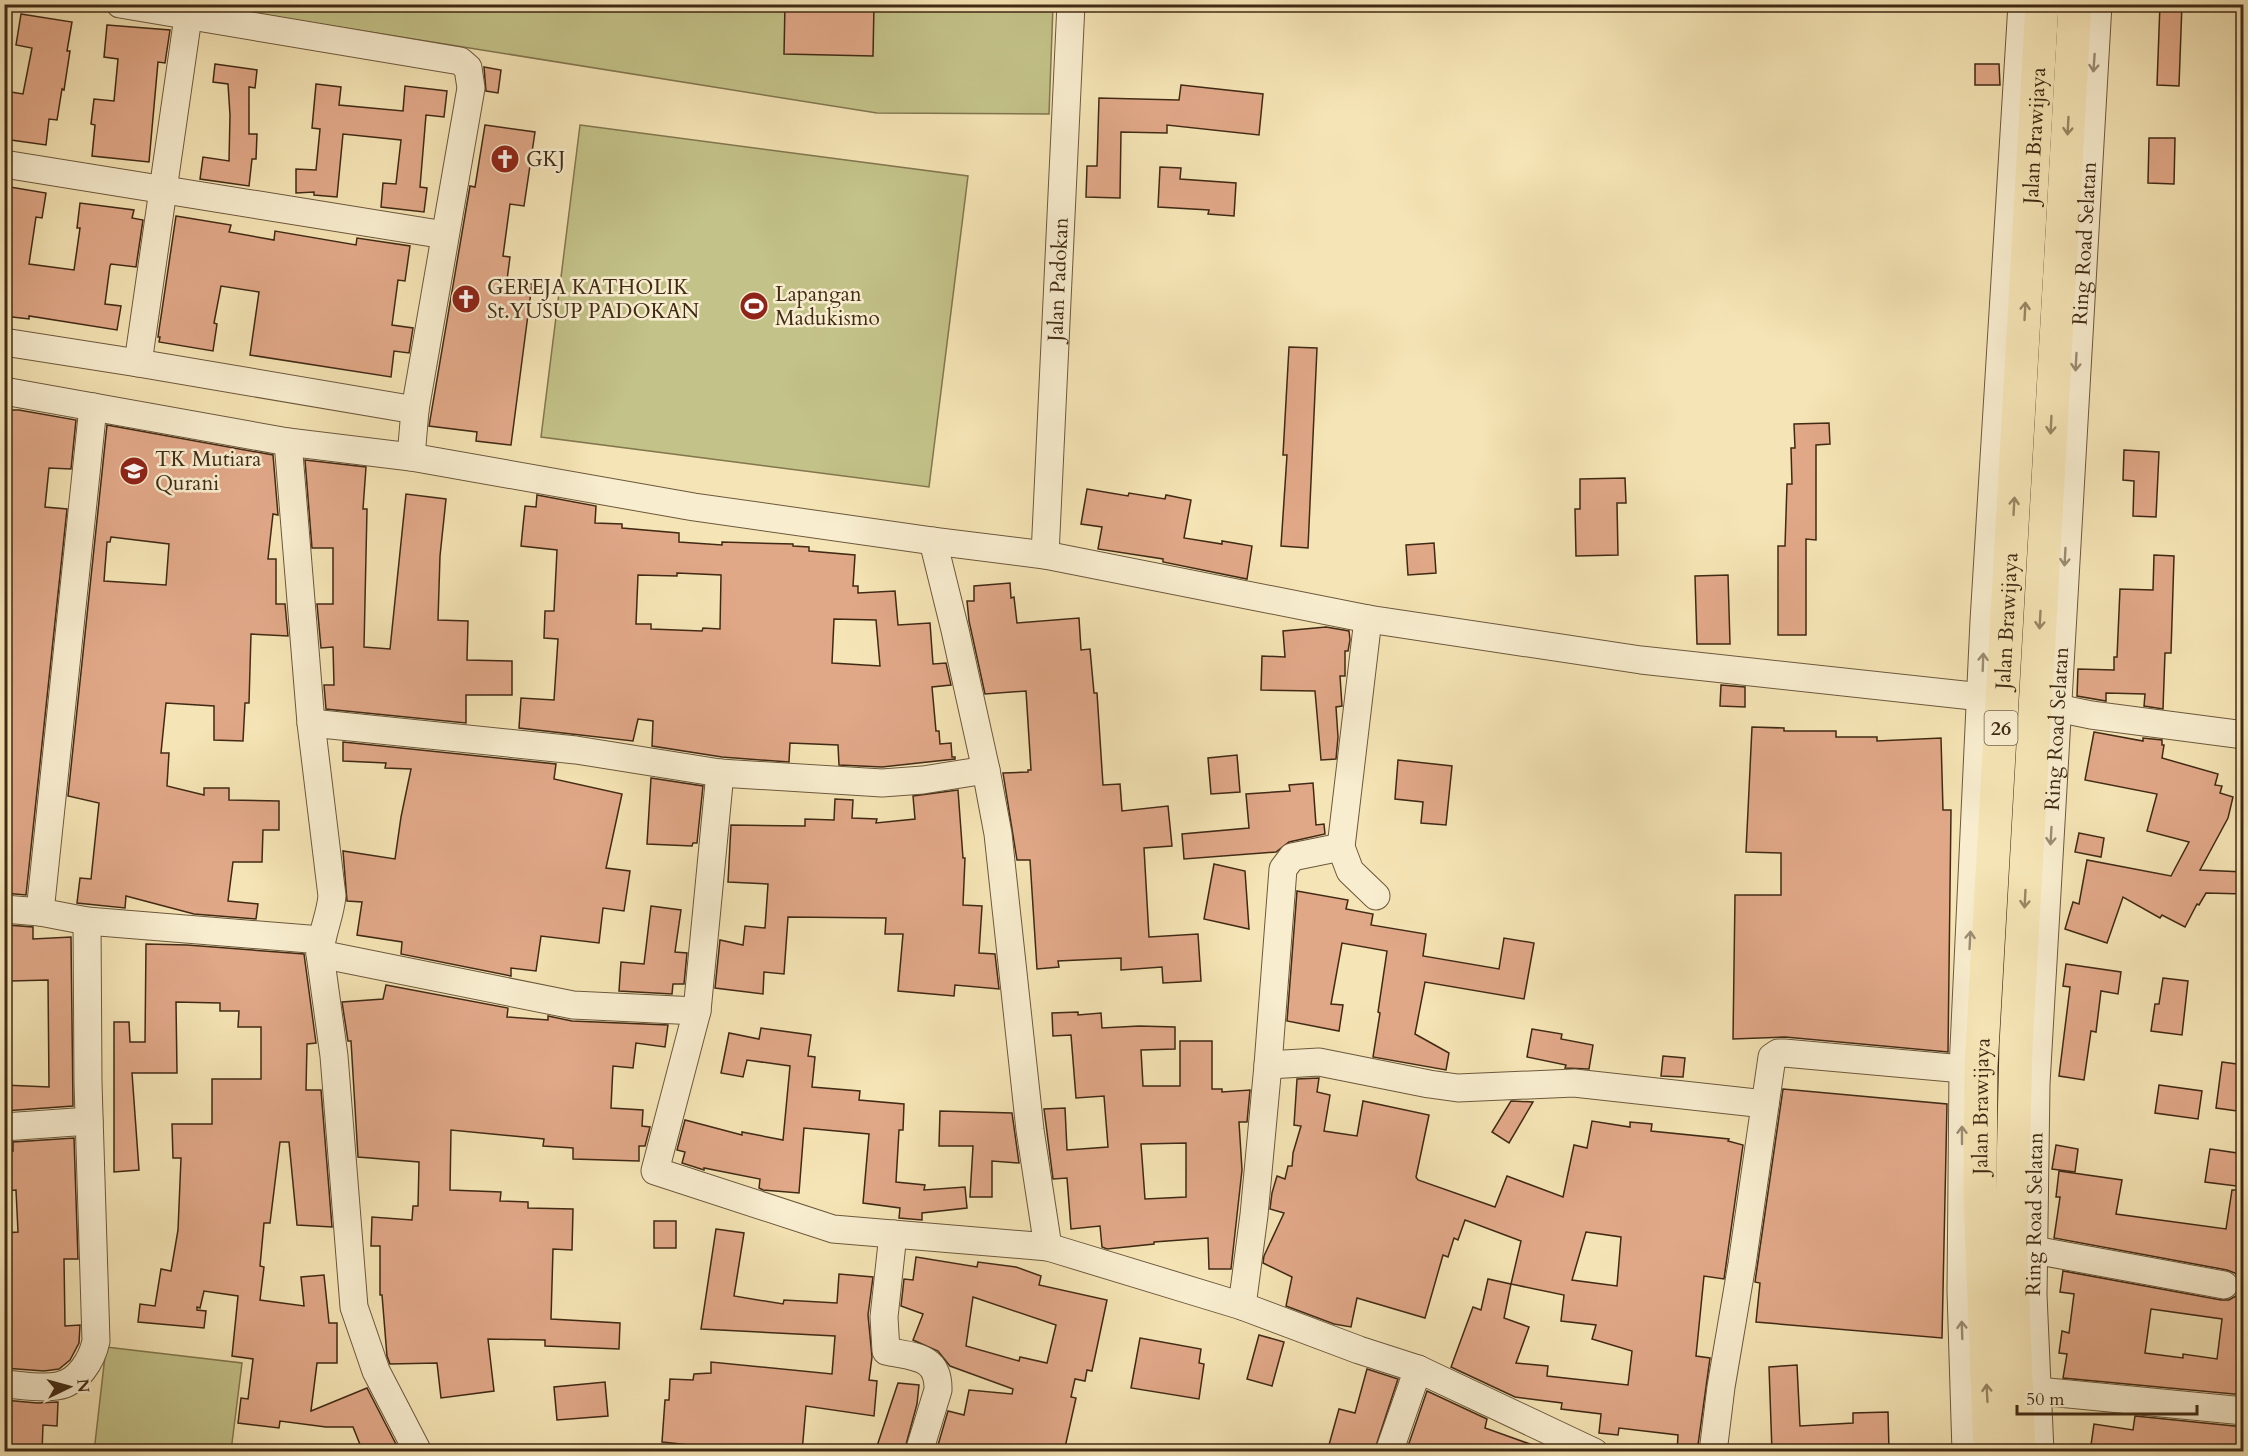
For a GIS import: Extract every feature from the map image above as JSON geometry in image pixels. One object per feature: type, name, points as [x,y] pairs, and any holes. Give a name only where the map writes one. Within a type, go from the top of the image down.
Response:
[{"type":"highway","name":"Jalan Brawijaya","points":[[1990,1452],[1980,1195],[1981,1067],[1996,621],[2042,4]]},
{"type":"highway","name":"Jalan Brawijaya","points":[[2019,1452],[2011,1254],[2016,1045],[2075,4]]},
{"type":"street","points":[[120,4],[460,61],[466,64],[470,71],[471,88],[415,410],[411,457]]},
{"type":"street","name":"Jalan Padokan","points":[[1046,555],[1071,4]]},
{"type":"street","points":[[1966,1452],[1961,1291],[1963,1069],[1982,697],[1996,621],[2022,4]]},
{"type":"street","name":"Ring Road Selatan","points":[[2040,1452],[2033,1294],[2036,1084],[2098,4]]},
{"type":"street","points":[[138,363],[165,190],[188,17]]},
{"type":"street","points":[[4,164],[446,235]]},
{"type":"street","points":[[4,342],[415,410]]},
{"type":"street","points":[[4,391],[288,442],[411,457],[694,507],[1046,555],[1368,619],[1641,660],[1982,697]]},
{"type":"street","points":[[40,912],[93,407]]},
{"type":"street","points":[[288,442],[311,723],[332,896],[331,912],[320,947],[334,1056],[354,1307],[376,1371],[418,1452]]},
{"type":"street","points":[[933,541],[956,630],[998,834],[1030,1130],[1048,1247]]},
{"type":"street","points":[[1368,619],[1341,847],[1350,871],[1376,896]]},
{"type":"street","points":[[2056,708],[2091,716],[2244,735]]},
{"type":"street","points":[[311,723],[576,750],[720,773],[882,783],[986,770]]},
{"type":"street","points":[[720,773],[697,1011],[655,1171],[833,1229],[1048,1247],[1242,1306],[1418,1370],[1594,1452]]},
{"type":"street","points":[[1242,1306],[1254,1215],[1283,869],[1292,856],[1341,847]]},
{"type":"street","points":[[4,909],[40,912],[87,921],[320,947],[573,1005],[697,1011]]},
{"type":"street","points":[[4,1384],[58,1386],[69,1382],[80,1373],[94,1350],[98,1327],[89,1121],[87,921]]},
{"type":"street","points":[[1713,1452],[1770,1062],[1773,1055],[1778,1053],[1963,1069]]},
{"type":"street","points":[[1268,1065],[1319,1062],[1458,1088],[1574,1083],[1765,1104]]},
{"type":"street","points":[[4,1127],[89,1121]]},
{"type":"street","points":[[893,1234],[884,1317],[886,1351],[926,1360],[933,1365],[939,1379],[919,1452]]},
{"type":"street","points":[[2034,1250],[2224,1286]]},
{"type":"street","points":[[1389,1452],[1418,1370]]},
{"type":"street","points":[[2038,1391],[2244,1411]]},
{"type":"shaded area","points":[[200,5],[1053,5],[1049,114],[877,113]]},
{"type":"shaded area","name":"Lapangan Madukismo","points":[[580,125],[968,176],[929,487],[541,437]]},
{"type":"shaded area","points":[[106,1347],[242,1363],[231,1451],[94,1452]]},
{"type":"building","points":[[785,4],[874,4],[873,56],[784,54]]},
{"type":"building","points":[[2160,4],[2182,4],[2179,86],[2157,85]]},
{"type":"building","points":[[21,14],[72,22],[64,90],[62,89],[57,120],[49,119],[46,145],[4,139],[4,91],[23,94],[32,48],[16,45]]},
{"type":"building","points":[[107,25],[170,30],[165,63],[158,62],[149,162],[92,156],[95,125],[91,124],[94,99],[114,101],[118,59],[104,57]]},
{"type":"building","points":[[215,64],[257,70],[255,88],[249,87],[249,134],[257,134],[256,159],[252,159],[249,186],[200,179],[203,157],[229,161],[228,84],[213,82]]},
{"type":"building","points":[[1975,64],[1999,64],[2000,85],[1975,85]]},
{"type":"building","points":[[484,67],[501,70],[498,93],[486,91]]},
{"type":"building","points":[[316,84],[341,87],[339,105],[403,111],[405,86],[447,91],[444,117],[426,115],[420,187],[427,188],[424,212],[381,207],[383,183],[396,184],[401,140],[343,134],[337,197],[314,195],[314,192],[296,193],[296,169],[316,170],[320,129],[312,128]]},
{"type":"building","points":[[1181,85],[1263,94],[1259,135],[1167,125],[1167,133],[1121,132],[1120,198],[1086,197],[1087,166],[1097,166],[1099,98],[1179,100]]},
{"type":"building","points":[[485,125],[535,132],[524,206],[510,204],[503,256],[510,257],[507,280],[532,284],[511,445],[476,441],[477,432],[429,426],[470,186],[475,187]]},
{"type":"building","points":[[2149,138],[2175,138],[2174,184],[2148,183]]},
{"type":"building","points":[[1160,167],[1181,168],[1180,179],[1236,183],[1234,216],[1208,214],[1209,210],[1158,207]]},
{"type":"building","points":[[4,186],[46,193],[42,218],[36,217],[29,264],[74,270],[80,228],[77,228],[80,203],[134,210],[132,218],[143,220],[136,267],[111,264],[110,266],[105,304],[121,306],[117,330],[29,316],[29,319],[4,316]]},
{"type":"building","points":[[176,216],[231,225],[229,232],[274,240],[275,231],[356,245],[357,238],[410,246],[405,281],[398,280],[392,325],[413,328],[409,353],[394,351],[391,377],[250,355],[259,292],[221,286],[214,323],[217,324],[213,351],[159,342]]},
{"type":"building","points":[[1289,347],[1317,348],[1308,548],[1281,546],[1287,455],[1283,455]]},
{"type":"building","points":[[4,410],[19,410],[76,420],[71,469],[49,468],[45,507],[67,509],[26,895],[4,893]]},
{"type":"building","points":[[1829,423],[1830,444],[1816,445],[1816,540],[1806,539],[1806,635],[1778,635],[1778,546],[1785,546],[1787,484],[1792,484],[1791,448],[1795,448],[1794,424]]},
{"type":"building","points":[[107,425],[273,455],[278,515],[273,514],[268,559],[276,559],[276,604],[285,604],[288,636],[251,634],[249,703],[245,703],[243,741],[214,740],[214,706],[166,703],[161,753],[169,753],[167,786],[204,795],[204,788],[229,788],[229,800],[279,801],[279,830],[263,830],[262,862],[233,862],[228,901],[258,904],[256,919],[194,914],[126,896],[125,908],[77,903],[80,878],[91,879],[99,803],[68,796]],"holes":[[[111,537],[169,544],[166,585],[104,581],[107,542],[110,542]]]},
{"type":"building","points":[[2124,450],[2159,452],[2156,517],[2133,516],[2134,481],[2123,480]]},
{"type":"building","points":[[305,460],[366,467],[363,509],[367,509],[364,647],[390,649],[406,494],[446,499],[440,556],[438,620],[468,621],[467,660],[512,661],[512,695],[466,695],[466,723],[326,709],[324,685],[334,685],[333,647],[321,648],[317,604],[333,604],[333,548],[312,548]]},
{"type":"building","points":[[1625,478],[1626,503],[1617,503],[1618,555],[1576,556],[1575,509],[1580,509],[1580,479]]},
{"type":"building","points":[[1087,489],[1128,496],[1129,493],[1165,499],[1166,495],[1191,500],[1184,538],[1252,546],[1247,579],[1163,562],[1163,559],[1098,549],[1102,527],[1081,524]]},
{"type":"building","points":[[537,495],[596,506],[595,523],[622,524],[622,528],[679,533],[679,542],[722,545],[722,542],[793,544],[793,546],[809,547],[809,551],[855,555],[853,586],[858,586],[858,593],[895,591],[898,625],[930,623],[933,664],[946,663],[951,685],[932,687],[936,731],[939,731],[940,744],[951,743],[952,757],[955,759],[882,767],[839,765],[838,745],[790,743],[789,762],[722,757],[652,746],[653,721],[638,719],[633,741],[519,728],[521,698],[554,700],[558,639],[544,638],[545,611],[554,611],[557,550],[521,546],[525,506],[536,507]],"holes":[[[677,573],[721,575],[720,629],[703,628],[702,631],[651,629],[651,624],[636,624],[638,575],[677,576]],[[834,619],[876,620],[880,666],[832,663]]]},
{"type":"building","points":[[1434,543],[1436,573],[1408,575],[1406,545]]},
{"type":"building","points":[[2154,555],[2174,556],[2171,653],[2165,653],[2163,709],[2144,706],[2145,694],[2106,693],[2106,701],[2077,696],[2078,669],[2114,670],[2114,657],[2117,657],[2120,589],[2153,590]]},
{"type":"building","points":[[1728,575],[1730,644],[1697,644],[1695,576]]},
{"type":"building","points":[[1010,583],[1017,623],[1079,618],[1081,650],[1090,649],[1094,693],[1097,693],[1103,785],[1120,784],[1122,811],[1168,806],[1172,846],[1144,848],[1149,937],[1198,934],[1201,981],[1163,983],[1162,967],[1121,970],[1121,958],[1058,961],[1059,967],[1037,969],[1030,860],[1017,860],[1003,773],[1031,770],[1026,691],[985,694],[969,621],[967,601],[974,601],[974,586]]},
{"type":"building","points":[[1326,627],[1349,631],[1350,640],[1348,651],[1345,651],[1345,676],[1340,676],[1342,706],[1336,707],[1338,737],[1336,759],[1321,760],[1315,691],[1261,690],[1262,656],[1285,657],[1283,631]]},
{"type":"building","points":[[1721,685],[1745,687],[1745,707],[1720,706]]},
{"type":"building","points":[[1752,727],[1784,728],[1784,731],[1836,731],[1836,737],[1877,737],[1877,741],[1941,738],[1943,810],[1951,810],[1948,1052],[1785,1037],[1733,1039],[1735,895],[1781,895],[1781,853],[1746,852]]},
{"type":"building","points":[[2094,732],[2143,741],[2143,738],[2162,740],[2162,745],[2164,745],[2162,758],[2218,774],[2215,785],[2222,786],[2220,793],[2233,797],[2228,818],[2200,870],[2244,872],[2244,894],[2206,893],[2199,905],[2197,904],[2185,927],[2162,915],[2160,918],[2123,897],[2107,943],[2065,929],[2073,902],[2079,904],[2087,860],[2171,876],[2189,842],[2147,831],[2157,794],[2085,780]]},
{"type":"building","points":[[343,742],[556,764],[554,779],[622,794],[606,868],[630,871],[624,911],[603,908],[599,943],[541,936],[536,971],[511,968],[511,976],[401,954],[402,942],[357,935],[362,902],[347,901],[343,851],[395,859],[411,769],[385,768],[386,763],[343,761]]},
{"type":"building","points":[[1237,755],[1240,792],[1211,794],[1208,758]]},
{"type":"building","points":[[1398,760],[1452,766],[1446,825],[1421,823],[1423,802],[1395,799]]},
{"type":"building","points":[[651,778],[703,786],[697,843],[693,843],[692,846],[647,844]]},
{"type":"building","points":[[1313,783],[1316,825],[1324,824],[1325,834],[1289,842],[1276,852],[1184,859],[1182,834],[1249,828],[1246,794],[1290,791],[1289,785]]},
{"type":"building","points":[[958,790],[963,858],[965,858],[963,905],[982,906],[979,953],[995,954],[999,989],[955,985],[954,996],[898,991],[903,934],[885,934],[886,918],[788,917],[784,974],[764,972],[763,994],[715,988],[720,940],[743,945],[745,926],[765,928],[768,884],[728,882],[731,825],[805,826],[805,819],[834,820],[835,799],[853,800],[852,818],[877,819],[876,823],[915,819],[913,796]]},
{"type":"building","points":[[2079,833],[2104,838],[2101,857],[2075,852]]},
{"type":"building","points":[[1214,864],[1245,871],[1249,929],[1204,919]]},
{"type":"building","points":[[1297,891],[1348,900],[1346,909],[1373,914],[1371,925],[1426,934],[1423,956],[1499,969],[1504,938],[1534,943],[1524,999],[1425,982],[1415,1034],[1449,1053],[1446,1070],[1373,1057],[1387,951],[1342,943],[1331,1004],[1343,1005],[1339,1031],[1287,1021]]},
{"type":"building","points":[[651,906],[681,910],[675,952],[687,953],[684,984],[673,984],[672,994],[619,991],[621,962],[644,964]]},
{"type":"building","points":[[7,925],[33,927],[33,939],[71,937],[73,1106],[4,1111],[4,1085],[49,1087],[48,980],[11,981],[10,977],[4,977],[4,936],[8,936]]},
{"type":"building","points":[[146,944],[304,954],[316,1043],[307,1044],[306,1090],[321,1090],[332,1227],[297,1225],[289,1142],[280,1142],[270,1223],[264,1223],[260,1266],[264,1267],[260,1300],[304,1306],[301,1277],[324,1275],[329,1323],[337,1323],[337,1363],[317,1363],[311,1411],[367,1388],[400,1452],[363,1452],[353,1427],[326,1427],[280,1421],[279,1428],[238,1423],[241,1398],[248,1399],[253,1359],[232,1356],[238,1296],[204,1291],[200,1308],[197,1307],[197,1310],[206,1311],[204,1328],[138,1322],[140,1304],[155,1306],[161,1269],[171,1271],[178,1230],[181,1158],[173,1158],[172,1124],[212,1124],[212,1079],[261,1079],[261,1027],[238,1027],[239,1011],[220,1011],[220,1003],[176,1002],[177,1073],[132,1073],[139,1170],[114,1172],[114,1022],[129,1022],[130,1042],[145,1042]]},
{"type":"building","points":[[2066,964],[2121,972],[2118,994],[2101,991],[2096,1032],[2091,1031],[2084,1080],[2059,1076],[2070,987],[2063,986]]},
{"type":"building","points":[[2163,978],[2188,981],[2182,1035],[2151,1031],[2155,1004],[2159,1004]]},
{"type":"building","points":[[386,985],[508,1008],[507,1017],[548,1020],[548,1016],[572,1021],[668,1025],[665,1047],[636,1043],[633,1068],[613,1066],[611,1108],[643,1110],[642,1126],[650,1127],[645,1146],[639,1146],[639,1161],[573,1159],[573,1148],[543,1146],[544,1139],[451,1130],[450,1190],[501,1192],[500,1201],[528,1202],[528,1208],[573,1209],[572,1250],[553,1249],[551,1319],[620,1323],[619,1349],[545,1346],[545,1340],[488,1339],[494,1391],[441,1398],[437,1363],[390,1364],[387,1356],[382,1295],[380,1295],[380,1246],[371,1246],[372,1217],[412,1220],[413,1206],[418,1206],[419,1162],[358,1157],[351,1041],[348,1041],[342,1002],[383,999]]},
{"type":"building","points":[[1078,1012],[1078,1015],[1101,1013],[1102,1028],[1175,1027],[1175,1049],[1141,1050],[1143,1086],[1180,1086],[1180,1041],[1212,1041],[1212,1089],[1222,1089],[1222,1092],[1250,1090],[1247,1122],[1239,1122],[1242,1170],[1231,1269],[1209,1269],[1208,1238],[1154,1242],[1154,1244],[1107,1249],[1102,1247],[1100,1226],[1071,1229],[1067,1178],[1053,1179],[1044,1109],[1065,1108],[1067,1150],[1108,1147],[1104,1096],[1076,1098],[1071,1035],[1053,1036],[1052,1013]],"holes":[[[1186,1143],[1186,1197],[1145,1199],[1141,1144]]]},
{"type":"building","points":[[761,1028],[811,1035],[808,1056],[815,1057],[812,1087],[860,1091],[859,1100],[904,1104],[903,1130],[899,1130],[896,1182],[925,1185],[924,1190],[965,1187],[967,1208],[922,1213],[922,1220],[899,1218],[900,1208],[863,1203],[869,1134],[804,1128],[799,1193],[763,1190],[759,1188],[760,1179],[704,1168],[704,1170],[682,1163],[685,1152],[677,1150],[685,1120],[742,1135],[742,1132],[783,1140],[790,1066],[747,1060],[743,1077],[721,1073],[729,1033],[759,1039]]},
{"type":"building","points":[[1532,1029],[1562,1034],[1561,1039],[1593,1045],[1589,1069],[1565,1068],[1566,1065],[1527,1057]]},
{"type":"building","points":[[1663,1056],[1685,1058],[1683,1077],[1661,1076]]},
{"type":"building","points":[[2222,1062],[2244,1065],[2244,1112],[2216,1108]]},
{"type":"building","points":[[1319,1078],[1317,1092],[1330,1095],[1324,1131],[1357,1136],[1363,1101],[1429,1115],[1416,1177],[1418,1180],[1495,1207],[1507,1176],[1563,1197],[1574,1145],[1587,1148],[1592,1121],[1630,1127],[1630,1122],[1652,1124],[1651,1131],[1729,1139],[1728,1141],[1743,1145],[1724,1279],[1704,1276],[1696,1356],[1710,1358],[1697,1452],[1677,1452],[1678,1435],[1619,1428],[1618,1435],[1599,1433],[1601,1414],[1561,1409],[1562,1403],[1515,1397],[1451,1367],[1473,1307],[1481,1310],[1488,1279],[1511,1284],[1521,1241],[1465,1220],[1458,1240],[1454,1238],[1448,1257],[1443,1255],[1425,1318],[1357,1298],[1351,1327],[1334,1324],[1286,1306],[1292,1277],[1263,1263],[1284,1213],[1270,1209],[1272,1193],[1277,1176],[1285,1179],[1288,1166],[1292,1166],[1293,1153],[1301,1126],[1294,1125],[1297,1079]],"holes":[[[1586,1232],[1621,1237],[1617,1286],[1572,1280]],[[1511,1284],[1564,1295],[1561,1321],[1596,1325],[1592,1339],[1632,1351],[1628,1385],[1547,1376],[1548,1366],[1516,1363],[1529,1327],[1504,1318]]]},
{"type":"building","points":[[2159,1085],[2202,1091],[2198,1119],[2155,1113]]},
{"type":"building","points":[[1783,1089],[1947,1104],[1942,1338],[1756,1322],[1760,1283],[1755,1282]]},
{"type":"building","points":[[1511,1101],[1533,1102],[1509,1143],[1492,1132]]},
{"type":"building","points":[[940,1111],[1012,1113],[1019,1163],[992,1161],[992,1197],[970,1197],[973,1146],[939,1146]]},
{"type":"building","points":[[74,1138],[78,1259],[64,1259],[65,1326],[80,1325],[79,1343],[70,1360],[59,1369],[44,1371],[4,1368],[4,1233],[18,1232],[16,1190],[4,1191],[4,1151],[13,1151],[13,1142]]},
{"type":"building","points":[[2056,1145],[2078,1149],[2075,1172],[2052,1169]]},
{"type":"building","points":[[2210,1149],[2244,1154],[2244,1187],[2205,1182]]},
{"type":"building","points":[[2059,1171],[2122,1180],[2116,1214],[2226,1229],[2232,1190],[2244,1190],[2244,1395],[2063,1378],[2067,1354],[2059,1353],[2062,1331],[2069,1333],[2074,1294],[2060,1292],[2063,1271],[2221,1300],[2229,1300],[2236,1296],[2240,1287],[2235,1273],[2227,1270],[2054,1238],[2060,1197],[2056,1197]],"holes":[[[2151,1309],[2222,1319],[2217,1359],[2183,1354],[2183,1358],[2145,1353]]]},
{"type":"building","points":[[654,1221],[676,1221],[676,1248],[654,1248]]},
{"type":"building","points":[[716,1229],[744,1233],[734,1296],[783,1304],[784,1300],[837,1303],[839,1274],[873,1277],[868,1315],[872,1357],[869,1380],[877,1381],[874,1416],[806,1406],[802,1452],[699,1452],[699,1446],[662,1442],[665,1400],[669,1400],[670,1379],[693,1380],[694,1374],[711,1373],[711,1362],[832,1374],[835,1336],[701,1329]]},
{"type":"building","points":[[916,1257],[977,1267],[978,1262],[1016,1267],[1041,1276],[1039,1285],[1107,1300],[1092,1371],[1087,1370],[1085,1381],[1075,1379],[1071,1397],[1076,1398],[1064,1452],[936,1452],[948,1411],[964,1415],[969,1390],[1012,1394],[1013,1389],[950,1366],[938,1351],[913,1340],[923,1314],[901,1306],[904,1279],[913,1280]],"holes":[[[973,1297],[1056,1325],[1047,1363],[1020,1357],[1019,1361],[966,1346]]]},
{"type":"building","points":[[1259,1335],[1284,1342],[1272,1386],[1247,1379]]},
{"type":"building","points":[[1140,1338],[1201,1349],[1199,1363],[1204,1364],[1199,1399],[1131,1388]]},
{"type":"building","points":[[1797,1365],[1800,1426],[1853,1423],[1853,1413],[1888,1412],[1889,1450],[1772,1452],[1769,1367]]},
{"type":"building","points":[[1367,1369],[1398,1379],[1374,1452],[1327,1452],[1339,1409],[1355,1413]]},
{"type":"building","points":[[605,1382],[608,1416],[557,1420],[554,1387]]},
{"type":"building","points":[[898,1383],[919,1385],[917,1404],[904,1452],[875,1452]]},
{"type":"building","points":[[1427,1391],[1487,1419],[1485,1428],[1544,1449],[1544,1452],[1406,1452]]},
{"type":"building","points":[[4,1400],[58,1402],[57,1426],[43,1425],[42,1452],[4,1452]]},
{"type":"building","points":[[2135,1416],[2244,1427],[2244,1452],[2090,1452],[2094,1424],[2133,1430]]},
{"type":"place","name":"GKJ","points":[[505,159]]},
{"type":"place","name":"GEREJA KATHOLIK St.YUSUP PADOKAN","points":[[466,299]]},
{"type":"place","name":"Lapangan Madukismo","points":[[754,306]]},
{"type":"place","name":"TK Mutiara Qurani","points":[[134,471]]}]
